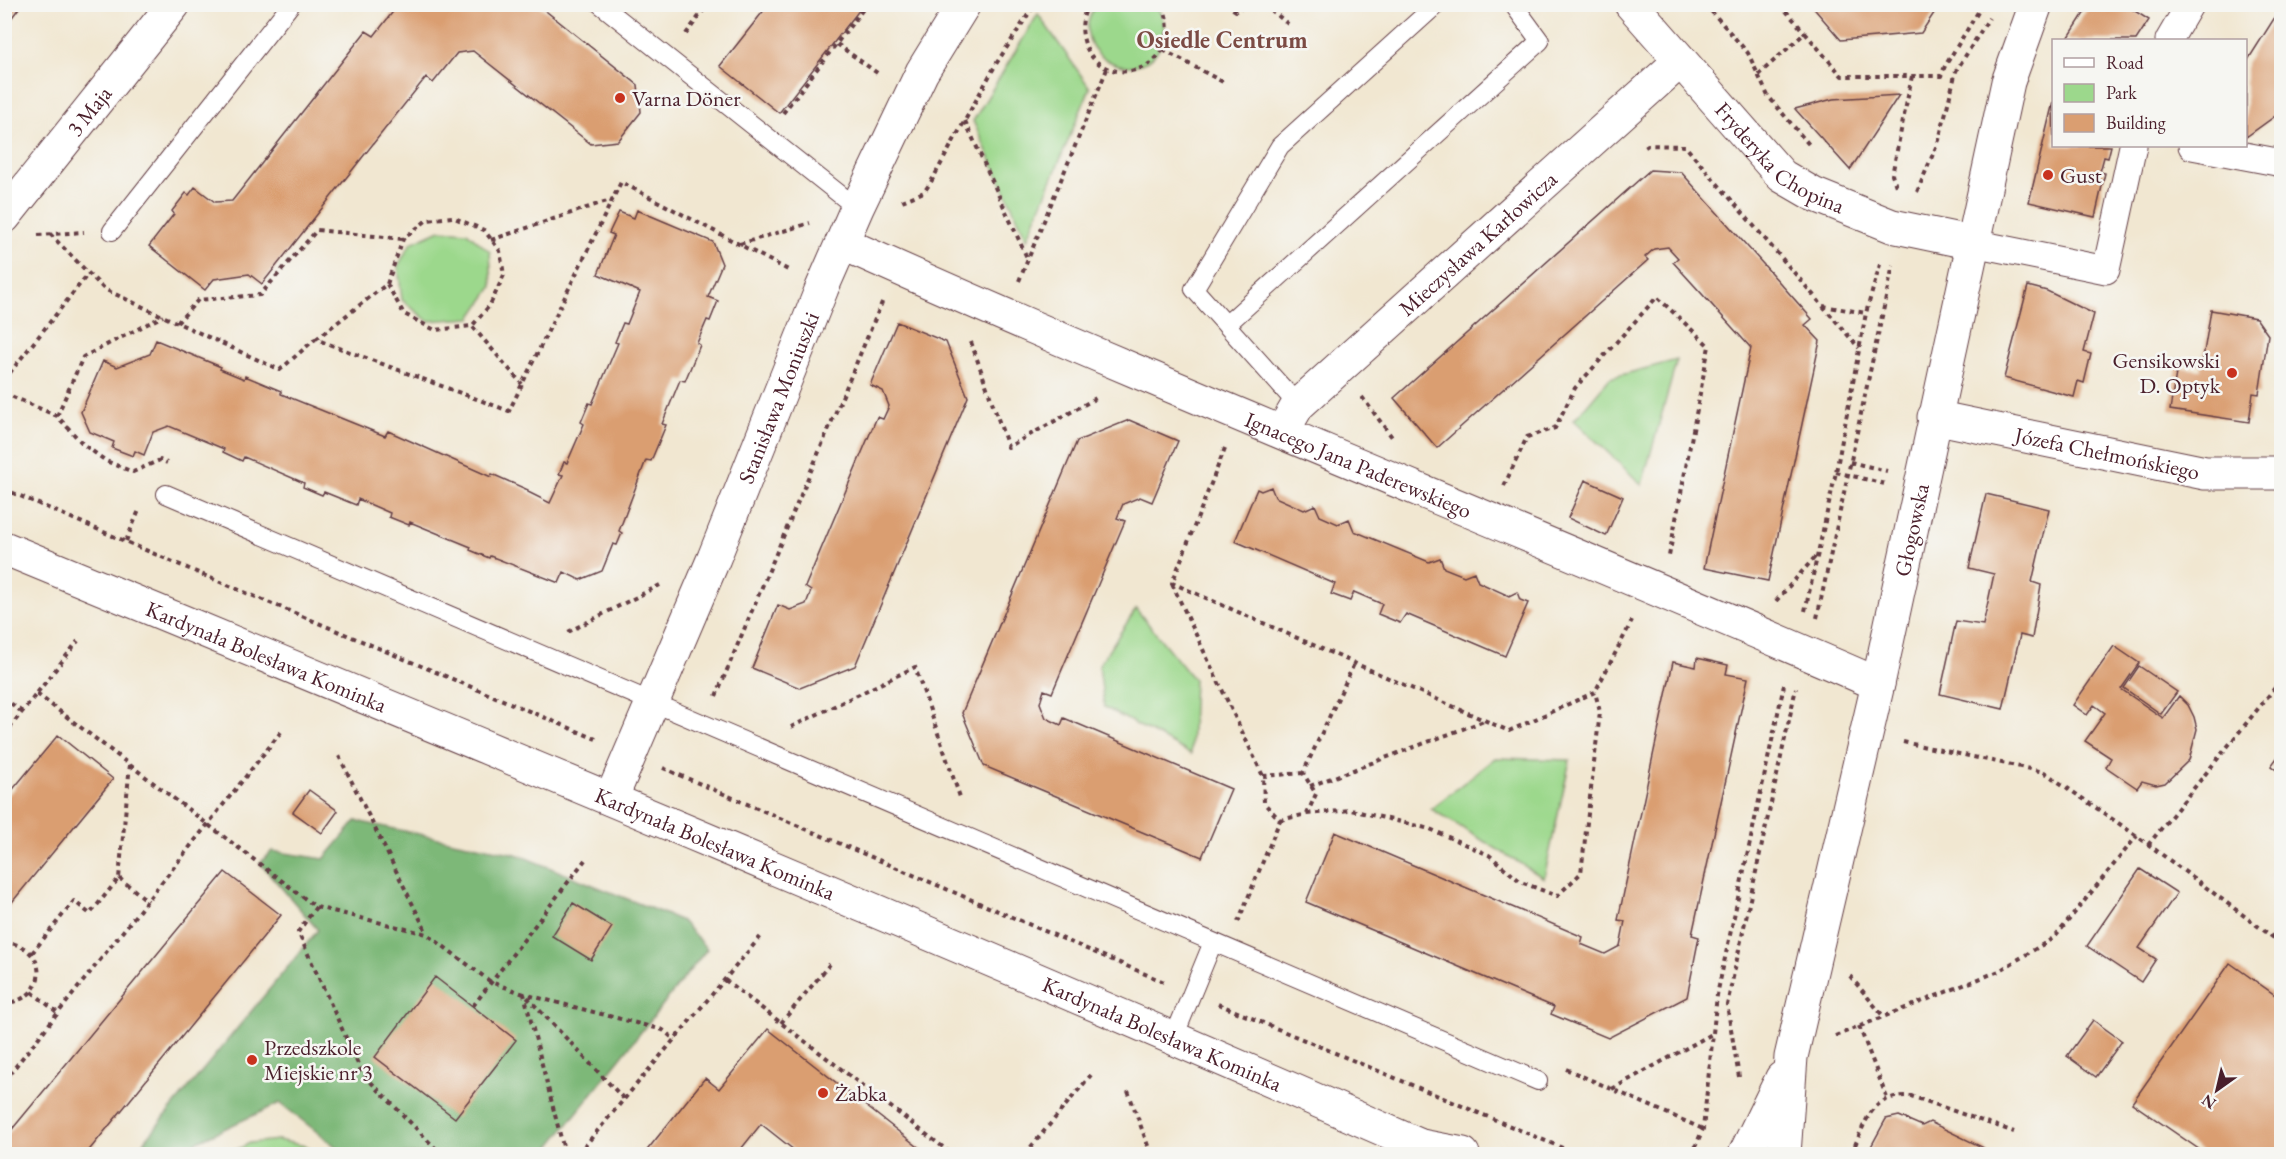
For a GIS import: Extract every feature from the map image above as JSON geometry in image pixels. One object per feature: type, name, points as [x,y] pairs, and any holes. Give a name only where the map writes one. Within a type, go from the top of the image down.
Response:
[{"type":"street","name":"3 Maja","points":[[16,227],[174,4]]},
{"type":"street","name":"Stanisława Moniuszki","points":[[611,799],[714,558],[822,288],[857,208],[910,96],[964,4]]},
{"type":"street","name":"Fryderyka Chopina","points":[[1631,4],[1782,176],[1813,194],[1906,209],[1973,243]]},
{"type":"street","name":"Głogowska","points":[[1784,1155],[1791,1057],[1878,684],[2008,82],[2036,4]]},
{"type":"street","points":[[2170,39],[2190,4]]},
{"type":"street","name":"Mieczysława Karłowicza","points":[[1290,418],[1680,61]]},
{"type":"street","points":[[1973,243],[2106,270],[2133,147]]},
{"type":"street","points":[[2197,147],[2282,163]]},
{"type":"street","name":"Ignacego Jana Paderewskiego","points":[[842,243],[1004,316],[1238,414],[1290,418],[1489,519],[1878,684]]},
{"type":"street","name":"Józefa Chełmońskiego","points":[[1934,417],[2205,472],[2282,473]]},
{"type":"street","name":"Kardynała Bolesława Kominka","points":[[4,548],[611,799],[1174,1037],[1427,1150],[1462,1155]]},
{"type":"street","name":"Głogowska","points":[[1745,1155],[1791,1057]]},
{"type":"lane","points":[[112,231],[291,4]]},
{"type":"lane","points":[[600,4],[857,208]]},
{"type":"lane","points":[[1290,418],[1226,325],[1194,289],[1280,146],[1437,4]]},
{"type":"lane","points":[[1226,325],[1540,41],[1513,4]]},
{"type":"lane","points":[[166,494],[1538,1082]]},
{"type":"lane","points":[[1174,1037],[1213,942]]},
{"type":"path","points":[[766,136],[867,4]]},
{"type":"path","points":[[739,244],[857,208],[908,201],[924,192],[996,64],[1035,4]]},
{"type":"path","points":[[1079,4],[1088,6],[1081,27],[1084,44],[1093,58],[1107,69],[1123,73],[1139,70],[1153,63],[1163,50],[1168,35],[1168,18],[1162,4]]},
{"type":"path","points":[[1225,4],[1236,11],[1248,4]]},
{"type":"path","points":[[1264,4],[1288,24]]},
{"type":"path","points":[[1705,4],[1748,53],[1768,96],[1812,148]]},
{"type":"path","points":[[1780,4],[1842,76],[1941,76],[1983,4]]},
{"type":"path","points":[[1736,1088],[1739,1077],[1727,1005],[1799,671],[1814,635],[1895,255],[1906,209],[1940,140],[1956,71],[1991,14]]},
{"type":"path","points":[[1758,75],[1805,33]]},
{"type":"path","points":[[837,44],[910,96]]},
{"type":"path","points":[[1163,50],[1223,82]]},
{"type":"path","points":[[1004,316],[1107,69]]},
{"type":"path","points":[[1906,209],[1892,175],[1912,76]]},
{"type":"path","points":[[965,120],[1028,261]]},
{"type":"path","points":[[1639,152],[1648,145],[1685,146],[1859,348]]},
{"type":"path","points":[[315,339],[509,411],[621,182],[822,288]]},
{"type":"path","points":[[491,240],[613,199]]},
{"type":"path","points":[[50,234],[104,289],[280,370],[315,339],[387,284],[403,239],[427,220],[452,217],[484,230],[500,251],[504,275],[489,304],[472,326],[435,330],[404,314],[387,284]]},
{"type":"path","points":[[16,227],[50,234],[112,231]]},
{"type":"path","points":[[177,323],[198,300],[260,295],[317,230],[403,239]]},
{"type":"path","points":[[725,700],[715,695],[897,268]]},
{"type":"path","points":[[4,380],[88,273]]},
{"type":"path","points":[[954,293],[1008,447],[1140,374]]},
{"type":"path","points":[[1172,583],[1509,731],[1595,692],[1655,590],[1709,346],[1657,297],[1575,388],[1555,428],[1527,437],[1489,519]]},
{"type":"path","points":[[1823,306],[1866,313]]},
{"type":"path","points":[[57,416],[83,357],[163,316]]},
{"type":"path","points":[[472,326],[522,384]]},
{"type":"path","points":[[1238,414],[1172,583],[1263,776],[1264,803],[1280,820]]},
{"type":"path","points":[[4,489],[1577,1155]]},
{"type":"path","points":[[565,634],[661,585]]},
{"type":"path","points":[[4,735],[78,641]]},
{"type":"path","points":[[1303,773],[1354,664]]},
{"type":"path","points":[[796,735],[785,730],[915,668],[962,804],[952,800]]},
{"type":"path","points":[[2148,845],[2282,679]]},
{"type":"path","points":[[1280,820],[1307,814],[1351,810],[1430,829],[1489,855],[1521,882],[1557,896],[1581,873],[1600,712],[1595,692]]},
{"type":"path","points":[[37,694],[316,908],[427,934],[491,982],[524,994],[663,1030],[675,1040]]},
{"type":"path","points":[[4,698],[22,712]]},
{"type":"path","points":[[1310,786],[1485,721]]},
{"type":"path","points":[[4,1081],[281,732]]},
{"type":"path","points":[[1897,741],[2044,772],[2137,836],[2282,944]]},
{"type":"path","points":[[339,756],[427,934]]},
{"type":"path","points":[[32,953],[74,901],[90,914],[118,878],[130,764]]},
{"type":"path","points":[[1263,776],[1303,773]]},
{"type":"path","points":[[1303,773],[1316,795],[1307,814]]},
{"type":"path","points":[[1227,920],[1238,925],[1280,820]]},
{"type":"path","points":[[1834,1036],[1999,971],[2055,937],[2137,836]]},
{"type":"path","points":[[473,1006],[585,860]]},
{"type":"path","points":[[118,878],[148,901]]},
{"type":"path","points":[[316,908],[298,932],[362,1073],[441,1155]]},
{"type":"path","points":[[578,1155],[762,935]]},
{"type":"path","points":[[4,942],[24,946],[32,953],[39,972],[32,992],[15,1003],[4,1003]]},
{"type":"path","points":[[781,1023],[830,964]]},
{"type":"path","points":[[1847,973],[1884,1017]]},
{"type":"path","points":[[725,980],[952,1155]]},
{"type":"path","points":[[32,992],[58,1013]]},
{"type":"path","points":[[524,994],[624,1100]]},
{"type":"path","points":[[524,994],[565,1155]]},
{"type":"path","points":[[1859,1026],[1887,1098]]},
{"type":"path","points":[[1611,1089],[1712,1034]]},
{"type":"path","points":[[1558,1065],[1702,1129],[1696,1144],[1688,1155]]},
{"type":"path","points":[[1025,1155],[1091,1075]]},
{"type":"path","points":[[1128,1091],[1151,1155]]},
{"type":"path","points":[[1851,1155],[1878,1103],[1897,1095],[1911,1096],[2014,1132]]},
{"type":"green space","points":[[1096,5],[1155,5],[1162,17],[1164,30],[1163,39],[1154,55],[1140,64],[1125,66],[1110,62],[1097,53],[1089,40],[1088,23]]},
{"type":"green space","points":[[1038,14],[1090,88],[1027,239],[973,121]]},
{"type":"green space","points":[[440,230],[467,232],[490,252],[492,287],[471,318],[428,321],[402,300],[398,266],[411,243]]},
{"type":"green space","points":[[1677,360],[1642,485],[1574,420],[1610,378]]},
{"type":"green space","points":[[1136,609],[1194,680],[1191,754],[1104,707],[1099,665]]},
{"type":"green space","points":[[1495,758],[1570,760],[1544,878],[1431,809]]},
{"type":"green space","points":[[356,821],[516,854],[682,921],[707,949],[544,1154],[342,1154],[344,1153],[280,1103],[198,1141],[183,1154],[134,1154],[318,930],[260,863],[272,851],[324,859]]},
{"type":"green space","points":[[278,1140],[305,1146],[318,1154],[228,1154],[250,1143]]},
{"type":"building","points":[[4,4],[22,4],[4,28]]},
{"type":"building","points":[[399,4],[537,4],[638,85],[641,112],[618,141],[591,144],[473,51],[457,53],[433,83],[426,77],[262,284],[249,274],[214,279],[205,290],[149,246],[174,214],[172,211],[186,193],[189,195],[195,187],[215,202],[232,201],[366,31],[374,36]]},
{"type":"building","points":[[769,4],[864,4],[779,113],[720,66]]},
{"type":"building","points":[[1810,4],[1940,4],[1921,33],[1841,40]]},
{"type":"building","points":[[2090,4],[2124,4],[2149,20],[2137,39],[2068,39]]},
{"type":"building","points":[[2282,6],[2282,111],[2247,136],[2247,61]]},
{"type":"building","points":[[1899,95],[1850,170],[1795,109],[1833,99]]},
{"type":"building","points":[[2052,106],[2052,147],[2111,147],[2108,158],[2104,157],[2100,172],[2105,173],[2095,217],[2029,202]]},
{"type":"building","points":[[1650,170],[1681,172],[1812,319],[1805,325],[1820,341],[1768,581],[1704,568],[1751,348],[1673,262],[1678,258],[1668,247],[1654,249],[1645,257],[1648,260],[1437,448],[1394,398]]},
{"type":"building","points":[[637,210],[713,242],[722,264],[708,297],[718,301],[697,343],[700,345],[685,381],[680,380],[662,424],[666,425],[651,461],[646,460],[619,531],[622,533],[617,545],[613,544],[602,571],[580,580],[564,572],[559,583],[490,556],[489,558],[470,550],[471,547],[410,522],[409,525],[389,517],[390,513],[358,499],[356,505],[324,492],[322,495],[303,487],[304,483],[244,457],[242,461],[223,452],[224,449],[169,426],[153,432],[144,455],[135,451],[133,456],[112,448],[114,442],[90,432],[81,412],[103,361],[117,367],[150,354],[156,340],[221,367],[220,369],[244,379],[245,376],[281,391],[281,394],[385,436],[388,431],[491,477],[492,474],[550,503],[563,475],[559,474],[564,462],[567,463],[584,424],[581,422],[589,403],[592,404],[618,343],[615,342],[623,323],[627,324],[640,292],[598,274],[614,235],[609,233],[619,212],[634,218]]},
{"type":"building","points":[[2028,286],[2047,291],[2094,314],[2084,352],[2091,354],[2084,383],[2078,381],[2074,397],[2004,378]]},
{"type":"building","points":[[2211,310],[2256,318],[2268,335],[2259,394],[2253,393],[2249,422],[2170,410],[2177,367],[2201,370]]},
{"type":"building","points":[[897,322],[946,342],[968,397],[855,666],[800,688],[752,668],[778,605],[790,610],[806,604],[811,591],[805,587],[877,417],[883,419],[889,406],[883,391],[870,385]]},
{"type":"building","points":[[1129,420],[1178,441],[1152,502],[1140,497],[1123,504],[1117,518],[1125,521],[1052,693],[1044,690],[1040,703],[1046,718],[1061,725],[1064,718],[1231,789],[1202,857],[984,766],[962,713],[1077,441]]},
{"type":"building","points":[[1585,480],[1623,497],[1606,536],[1568,518]]},
{"type":"building","points":[[1271,487],[1275,497],[1304,510],[1315,505],[1320,516],[1338,524],[1349,519],[1354,531],[1429,562],[1440,558],[1444,568],[1464,576],[1474,572],[1478,582],[1509,596],[1517,592],[1520,600],[1528,603],[1505,656],[1406,614],[1400,623],[1378,614],[1382,604],[1354,592],[1350,601],[1331,594],[1335,584],[1235,541],[1257,489],[1261,491]]},
{"type":"building","points":[[1986,494],[2049,509],[2032,582],[2041,585],[2032,638],[2020,635],[2003,709],[1940,694],[1956,621],[1983,625],[1994,574],[1969,568]]},
{"type":"building","points":[[2114,646],[2139,663],[2121,689],[2163,718],[2179,696],[2188,705],[2194,717],[2197,729],[2189,760],[2165,783],[2156,785],[2142,781],[2137,788],[2106,767],[2111,758],[2085,741],[2105,713],[2094,705],[2087,715],[2073,705]]},
{"type":"building","points":[[1697,658],[1728,665],[1726,674],[1748,678],[1692,935],[1699,937],[1687,997],[1608,1038],[1551,1014],[1554,1007],[1306,902],[1335,832],[1583,937],[1581,944],[1605,954],[1620,946],[1625,921],[1618,920],[1673,662],[1696,667]]},
{"type":"building","points":[[2139,666],[2177,692],[2161,714],[2124,688]]},
{"type":"building","points":[[58,735],[113,779],[4,912],[4,800]]},
{"type":"building","points":[[2282,751],[2282,774],[2271,766]]},
{"type":"building","points":[[309,790],[338,811],[322,833],[293,812]]},
{"type":"building","points":[[2140,869],[2177,893],[2139,948],[2156,959],[2141,982],[2087,946]]},
{"type":"building","points":[[225,872],[281,915],[86,1154],[4,1154],[4,1139]]},
{"type":"building","points":[[573,903],[612,927],[591,960],[552,936]]},
{"type":"building","points":[[2230,963],[2282,1000],[2282,1154],[2206,1154],[2132,1103]]},
{"type":"building","points":[[435,977],[516,1040],[455,1118],[375,1057]]},
{"type":"building","points":[[2093,1020],[2122,1041],[2096,1077],[2067,1056]]},
{"type":"building","points":[[768,1029],[927,1154],[799,1154],[761,1124],[737,1154],[644,1154],[705,1078],[719,1089]]},
{"type":"building","points":[[1899,1116],[1922,1126],[1930,1122],[1984,1148],[1988,1154],[1867,1154],[1886,1119]]},
{"type":"place","name":"Varna Döner","points":[[620,98]]},
{"type":"place","name":"Gust","points":[[2048,175]]},
{"type":"place","name":"Gensikowski D. Optyk","points":[[2232,373]]},
{"type":"place","name":"Przedszkole Miejskie nr 3","points":[[252,1060]]},
{"type":"place","name":"Żabka","points":[[823,1093]]},
{"type":"district","name":"Osiedle Centrum","points":[[1222,40]]}]
